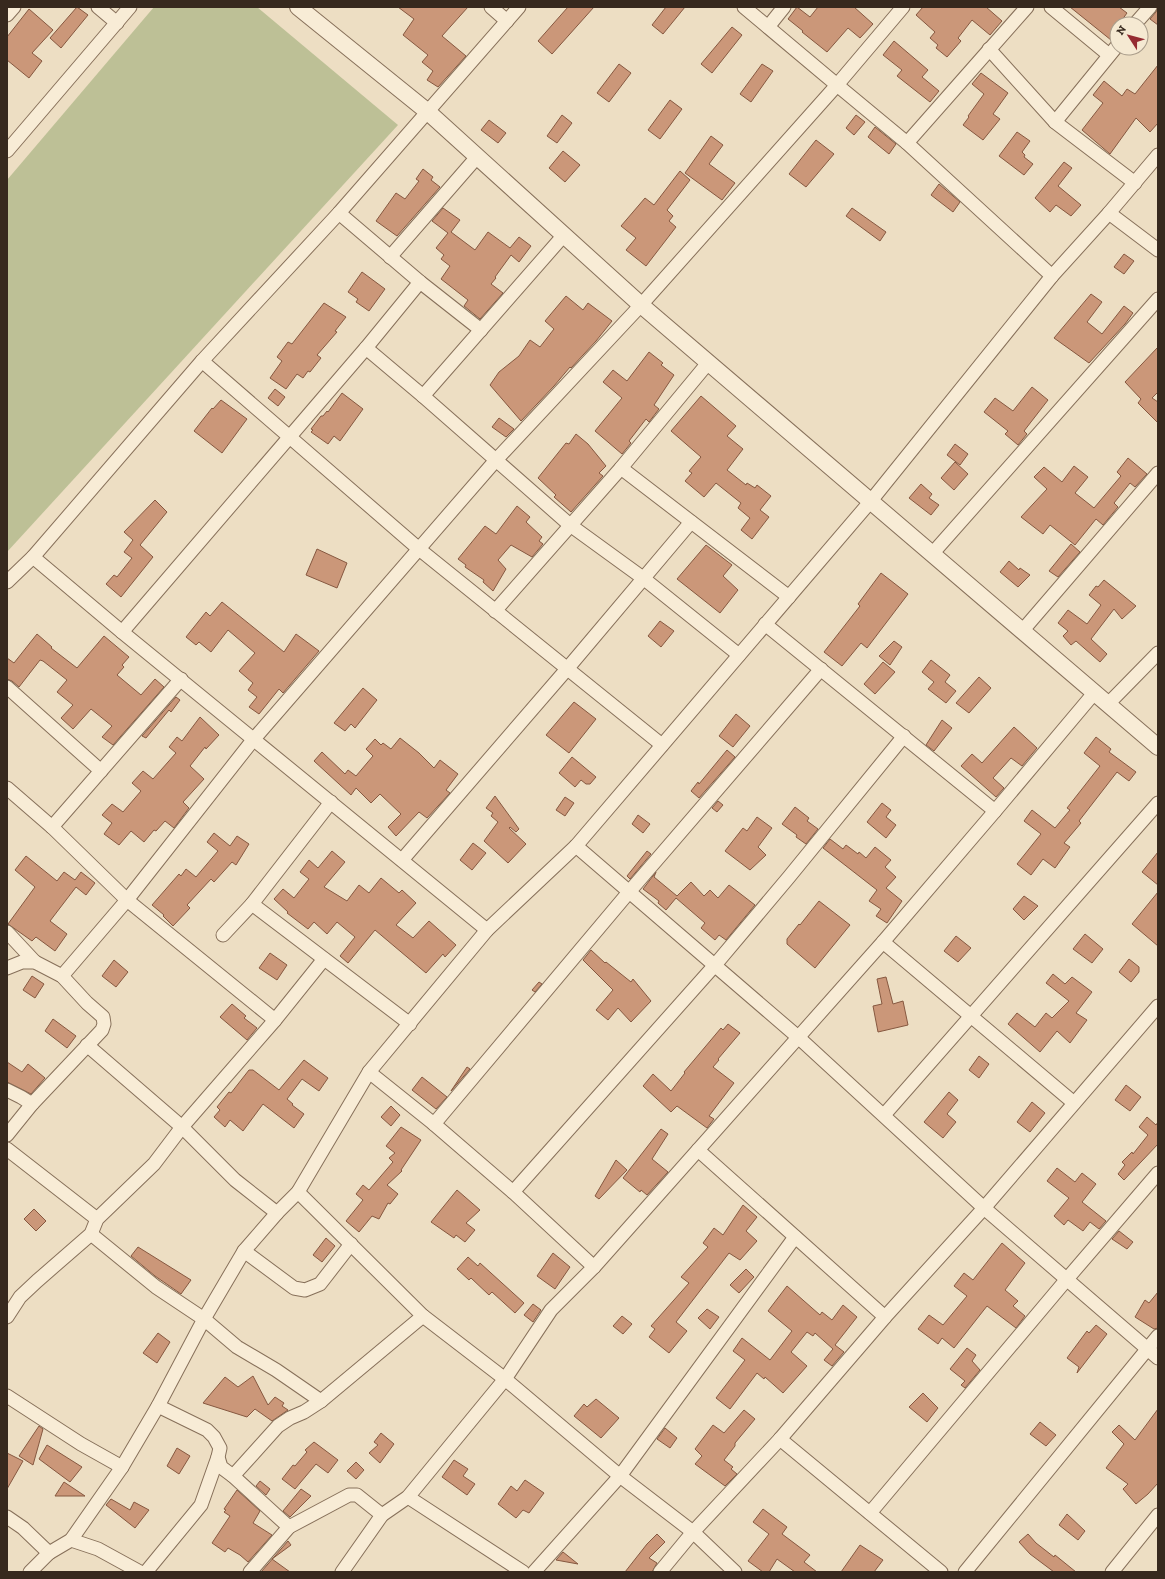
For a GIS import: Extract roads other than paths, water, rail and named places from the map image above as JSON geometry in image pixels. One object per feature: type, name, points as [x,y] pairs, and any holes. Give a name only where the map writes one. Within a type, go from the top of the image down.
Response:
[{"type":"street","points":[[7,15],[14,7]]},
{"type":"street","points":[[98,7],[117,23]]},
{"type":"street","points":[[7,151],[130,7]]},
{"type":"street","points":[[298,7],[428,112],[641,305],[1158,747]]},
{"type":"street","points":[[491,7],[507,21]]},
{"type":"street","points":[[7,582],[33,557],[202,361],[339,213],[519,7]]},
{"type":"street","points":[[744,7],[907,143],[1052,276]]},
{"type":"street","points":[[768,27],[784,7]]},
{"type":"street","points":[[62,976],[127,900],[254,740],[496,460],[641,305],[837,85],[903,7]]},
{"type":"street","points":[[907,143],[1027,7]]},
{"type":"street","points":[[1051,7],[1109,47]]},
{"type":"street","points":[[1143,16],[1150,7]]},
{"type":"street","points":[[989,49],[1055,122],[1135,183]]},
{"type":"street","points":[[1055,122],[1109,55]]},
{"type":"street","points":[[30,1572],[49,1553],[71,1540],[122,1466],[158,1406],[204,1319],[244,1251],[277,1213],[298,1192],[369,1072],[487,930],[576,846],[870,502],[1052,276],[1109,213],[1158,155]]},
{"type":"street","points":[[390,257],[477,157]]},
{"type":"street","points":[[339,213],[420,282],[481,330]]},
{"type":"street","points":[[1109,213],[1158,250]]},
{"type":"street","points":[[423,396],[564,235]]},
{"type":"street","points":[[122,632],[366,348],[420,282]]},
{"type":"street","points":[[932,554],[1158,299]]},
{"type":"street","points":[[366,348],[570,525],[643,578],[739,655]]},
{"type":"street","points":[[202,361],[419,550],[662,745]]},
{"type":"street","points":[[495,611],[621,468],[708,363]]},
{"type":"street","points":[[621,468],[789,597]]},
{"type":"street","points":[[1022,630],[1157,476]]},
{"type":"street","points":[[402,860],[567,669],[691,522]]},
{"type":"street","points":[[33,557],[122,632],[487,930]]},
{"type":"street","points":[[765,624],[995,811]]},
{"type":"street","points":[[1108,704],[1158,653]]},
{"type":"street","points":[[434,1124],[629,892],[821,669]]},
{"type":"street","points":[[52,827],[181,679]]},
{"type":"street","points":[[7,687],[101,771]]},
{"type":"street","points":[[342,1572],[382,1515],[408,1497],[505,1378],[552,1310],[594,1267],[883,942],[1095,692]]},
{"type":"street","points":[[513,1192],[714,965],[789,877],[904,736]]},
{"type":"street","points":[[7,788],[52,827],[127,900],[275,1020]]},
{"type":"street","points":[[223,935],[252,904],[331,802]]},
{"type":"street","points":[[884,1115],[1158,803]]},
{"type":"street","points":[[576,846],[798,1037],[984,1208],[1158,1358]]},
{"type":"street","points":[[252,904],[410,1024]]},
{"type":"street","points":[[7,932],[35,962],[62,976],[87,1003],[103,1017],[104,1024],[102,1030],[32,1104],[7,1135]]},
{"type":"street","points":[[883,942],[1074,1102]]},
{"type":"street","points":[[7,1317],[20,1298],[37,1281],[91,1234],[96,1218],[154,1164],[182,1128],[275,1020],[324,959]]},
{"type":"street","points":[[7,968],[22,962],[35,962]]},
{"type":"street","points":[[660,1572],[693,1532],[780,1439],[885,1317],[984,1208],[1158,1006]]},
{"type":"street","points":[[87,1045],[182,1128],[235,1180],[277,1213]]},
{"type":"street","points":[[369,1072],[434,1124],[513,1192],[594,1267]]},
{"type":"street","points":[[7,1090],[32,1104]]},
{"type":"street","points":[[7,1149],[96,1218]]},
{"type":"street","points":[[698,1150],[885,1317]]},
{"type":"street","points":[[870,1513],[1158,1173]]},
{"type":"street","points":[[298,1192],[423,1316],[505,1378],[620,1476],[693,1532],[735,1572]]},
{"type":"street","points":[[91,1234],[156,1287],[204,1319],[237,1347],[276,1370],[321,1401]]},
{"type":"street","points":[[534,1572],[620,1476],[795,1237]]},
{"type":"street","points":[[244,1251],[294,1288],[305,1290],[320,1284],[351,1244]]},
{"type":"street","points":[[233,1476],[278,1426],[321,1401],[423,1316]]},
{"type":"street","points":[[965,1572],[1158,1336]]},
{"type":"street","points":[[7,1396],[81,1444],[122,1466]]},
{"type":"street","points":[[146,1572],[201,1505],[220,1448],[214,1437],[207,1430],[158,1406]]},
{"type":"street","points":[[780,1439],[941,1572]]},
{"type":"street","points":[[218,1457],[221,1467],[233,1476],[289,1528]]},
{"type":"street","points":[[250,1572],[289,1528],[349,1495],[357,1495],[382,1515]]},
{"type":"street","points":[[408,1497],[523,1572]]},
{"type":"street","points":[[1112,1572],[1158,1515]]},
{"type":"street","points":[[7,1517],[23,1528],[49,1553]]},
{"type":"street","points":[[71,1540],[98,1549],[140,1572]]}]
